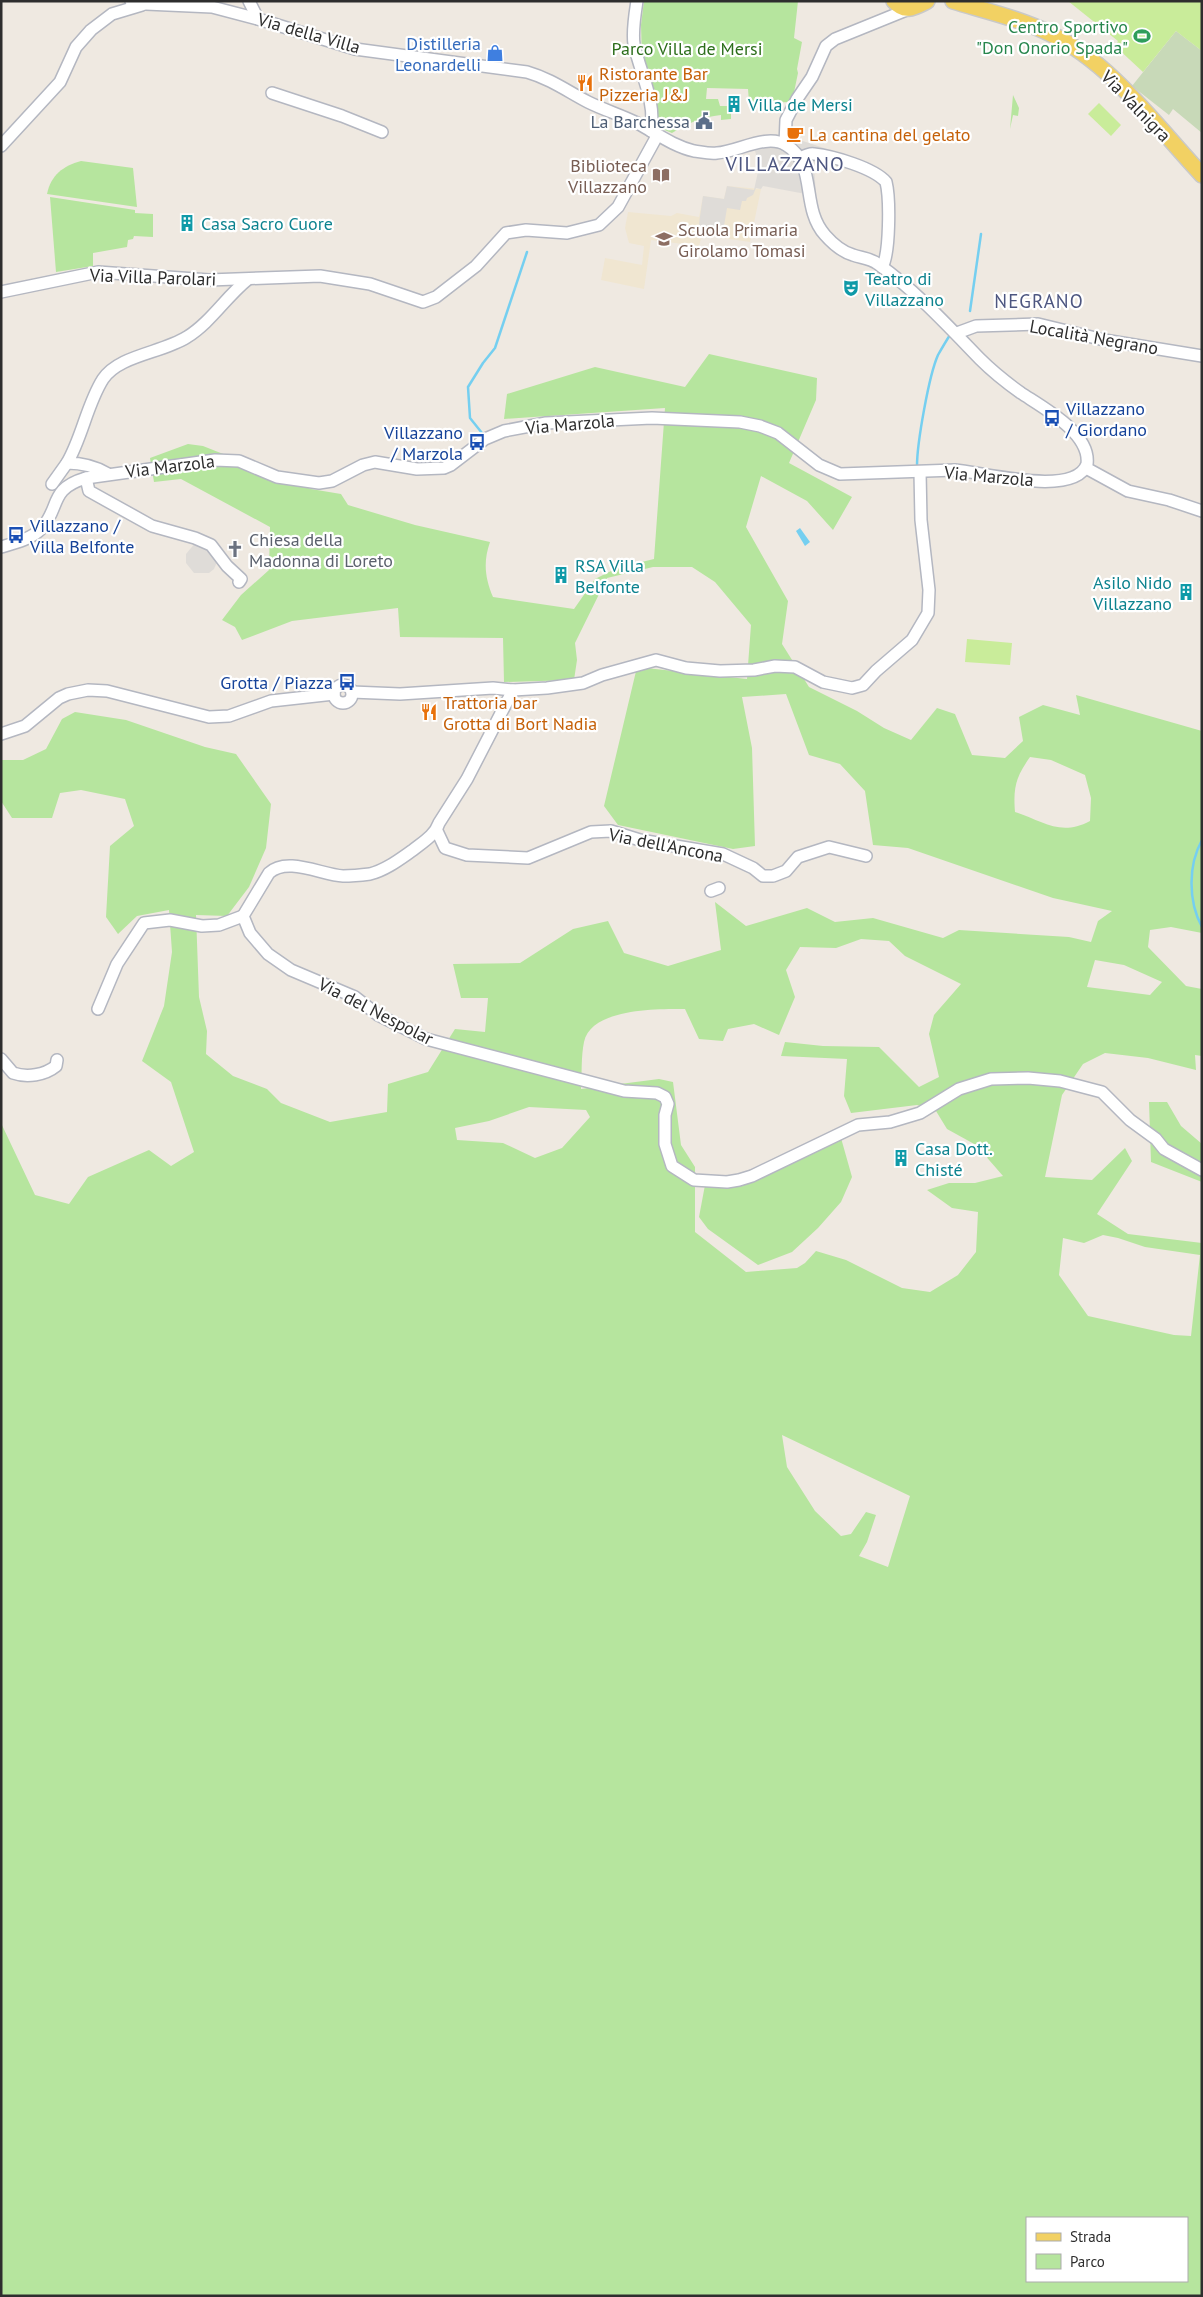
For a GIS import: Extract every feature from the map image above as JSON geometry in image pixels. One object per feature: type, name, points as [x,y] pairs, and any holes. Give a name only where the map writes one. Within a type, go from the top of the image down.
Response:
[{"type":"main road","points":[[894,1],[900,7],[919,4]]},
{"type":"main road","name":"Via Valnigra","points":[[953,1],[1032,26],[1053,35],[1080,52],[1114,80],[1202,175]]},
{"type":"street","points":[[132,1],[146,4]]},
{"type":"street","points":[[249,1],[258,19]]},
{"type":"street","points":[[637,1],[633,35],[648,87],[654,133]]},
{"type":"street","points":[[884,19],[894,1]]},
{"type":"street","points":[[1,146],[60,82],[76,47],[91,30],[105,18],[123,10],[146,4]]},
{"type":"street","name":"Via della Villa","points":[[146,4],[212,7],[355,49],[463,65],[512,69],[537,75],[554,81],[588,102],[654,133],[680,148],[705,153],[718,153],[763,142],[785,144]]},
{"type":"street","points":[[919,4],[835,38],[826,46],[812,77],[786,120],[785,144],[800,158],[809,183],[809,202],[812,213],[821,230],[836,245],[851,254],[871,260],[882,267],[957,333],[981,360],[1019,392],[1060,418],[1086,451],[1088,460],[1084,470],[1128,492],[1170,500],[1202,510]]},
{"type":"street","points":[[63,54],[76,47]]},
{"type":"street","points":[[272,93],[342,116],[382,132]]},
{"type":"street","name":"Via Villa Parolari","points":[[1,292],[98,272],[174,278],[247,280],[320,276],[370,284],[419,302],[430,300],[476,266],[506,233],[526,230],[550,233],[576,232],[599,225],[605,221],[618,208],[654,133]]},
{"type":"street","points":[[800,158],[812,153],[841,160],[877,174],[886,182],[889,201],[887,254],[882,267]]},
{"type":"street","points":[[52,484],[74,452],[79,434],[98,388],[109,371],[118,365],[164,349],[188,337],[247,280]]},
{"type":"street","name":"Località Negrano","points":[[957,333],[976,326],[1038,324],[1104,340],[1202,356]]},
{"type":"street","name":"Via Marzola","points":[[1,547],[20,541],[37,532],[47,520],[56,498],[62,490],[69,484],[86,478],[215,460],[239,461],[277,477],[319,483],[332,481],[375,462],[418,469],[444,468],[451,465],[486,439],[513,429],[546,422],[652,418],[740,422],[760,426],[778,433],[819,465],[840,474],[972,471],[1000,477],[1047,482],[1071,479],[1084,470]]},
{"type":"street","points":[[67,463],[99,468],[108,474]]},
{"type":"street","points":[[1,734],[25,726],[59,698],[83,691],[107,691],[209,717],[228,716],[271,701],[334,694],[336,700],[342,703],[349,700],[352,692],[400,694],[494,688],[513,690],[583,683],[602,675],[656,660],[686,668],[720,671],[754,670],[775,666],[795,667],[823,682],[852,688],[864,685],[876,671],[912,640],[928,613],[930,590],[921,520],[920,472]]},
{"type":"street","points":[[86,478],[89,491],[152,526],[211,545],[227,566],[241,579],[239,582]]},
{"type":"street","points":[[98,1009],[117,964],[144,923],[170,920],[202,926],[219,925],[243,916],[274,869],[282,866],[343,876],[370,874],[388,867],[437,831],[439,823],[468,778],[513,690]]},
{"type":"street","name":"Via dell'Ancona","points":[[437,831],[445,848],[467,854],[528,858],[591,832],[611,831],[640,840],[723,854],[753,868],[763,876],[773,876],[786,872],[798,857],[829,847],[866,856]]},
{"type":"street","name":"Via del Nespolar","points":[[243,916],[250,933],[268,954],[291,970],[355,997],[378,1015],[426,1039],[624,1091],[657,1093],[664,1097],[668,1104],[665,1115],[665,1144],[672,1166],[694,1180],[727,1182],[752,1176],[858,1125],[890,1122],[920,1113],[959,1089],[991,1079],[1028,1078],[1060,1082],[1102,1092],[1130,1120],[1156,1139],[1164,1149],[1202,1170]]},
{"type":"street","points":[[1,1059],[13,1073],[25,1075],[48,1072],[56,1066],[57,1060]]},
{"type":"shaded area","points":[[785,135],[824,148],[820,161],[815,161],[814,166],[816,194],[811,195],[763,186],[761,189],[756,188],[753,195],[747,198],[746,201],[742,201],[740,210],[727,208],[722,238],[701,235],[699,223],[703,196],[724,199],[727,186],[754,190],[759,167],[752,138]]},
{"type":"shaded area","name":"Scuola Primaria Girolamo Tomasi","points":[[727,186],[761,189],[750,242],[702,235],[699,246],[651,240],[644,289],[601,280],[605,258],[642,265],[644,246],[629,243],[625,228],[628,212],[671,216],[677,213],[699,217],[703,196],[724,199]]},
{"type":"shaded area","points":[[196,542],[210,552],[217,562],[214,569],[209,573],[194,573],[186,563],[186,554]]},
{"type":"green space","name":"Parco Villa de Mersi","points":[[644,1],[798,1],[794,38],[802,42],[792,102],[752,103],[749,102],[748,89],[707,88],[706,99],[718,99],[720,106],[731,106],[731,119],[721,120],[721,115],[708,117],[690,123],[672,133],[657,127],[652,86],[642,59],[641,25]]},
{"type":"green space","name":"Centro Sportivo \"Don Onorio Spada\"","points":[[1068,1],[1202,1],[1202,51],[1176,31],[1143,72],[1115,46],[1118,41]]},
{"type":"green space","points":[[1176,31],[1202,51],[1202,133],[1173,109],[1169,115],[1132,86]]},
{"type":"green space","points":[[1013,95],[1019,108],[1018,116],[1013,115],[1010,129]]},
{"type":"green space","points":[[1099,103],[1121,125],[1111,136],[1088,114]]},
{"type":"green space","points":[[81,161],[133,168],[137,207],[47,194],[51,182],[59,172]]},
{"type":"green space","points":[[50,197],[135,210],[135,213],[153,214],[153,237],[134,236],[133,239],[128,240],[127,247],[93,253],[93,266],[56,272]]},
{"type":"green space","points":[[709,354],[817,378],[816,400],[789,463],[852,497],[833,530],[807,501],[761,476],[746,527],[788,601],[782,644],[809,687],[857,711],[884,728],[911,740],[937,708],[955,714],[972,755],[1005,758],[1023,741],[1019,717],[1043,705],[1080,715],[1076,695],[1202,731],[1202,933],[1171,927],[1150,930],[1148,947],[1186,986],[1202,989],[1202,1056],[1195,1055],[1196,1070],[1148,1058],[1105,1053],[1083,1064],[1062,1095],[1045,1177],[1092,1180],[1125,1148],[1132,1161],[1097,1214],[1128,1234],[1202,1243],[1202,2296],[1,2296],[1,1123],[35,1195],[69,1204],[88,1177],[149,1150],[171,1166],[194,1152],[171,1082],[142,1061],[164,1006],[172,952],[169,910],[137,916],[118,934],[106,917],[110,846],[134,826],[125,799],[81,790],[60,793],[52,818],[12,818],[1,801],[1,760],[23,760],[46,749],[62,719],[75,712],[126,720],[205,747],[236,754],[271,804],[266,848],[249,887],[227,916],[196,915],[199,997],[207,1031],[206,1054],[233,1076],[267,1089],[281,1103],[330,1122],[387,1112],[388,1084],[428,1072],[455,1029],[485,1032],[488,998],[461,998],[453,964],[520,963],[573,929],[608,921],[624,953],[668,966],[721,950],[715,902],[746,926],[807,908],[835,922],[873,918],[943,938],[959,930],[1069,937],[1091,942],[1098,921],[1112,911],[1053,898],[908,848],[873,845],[865,791],[840,764],[809,755],[786,694],[742,697],[752,748],[755,846],[733,849],[618,825],[604,806],[637,667],[747,679],[751,625],[715,582],[692,567],[653,567],[607,578],[575,643],[577,660],[574,680],[504,682],[503,638],[400,637],[398,608],[292,621],[242,640],[235,627],[222,620],[241,595],[269,570],[270,527],[181,479],[154,482],[150,458],[188,444],[203,446],[311,489],[341,494],[348,505],[415,525],[490,542],[486,556],[486,570],[493,597],[574,609],[595,579],[617,568],[654,559],[665,408],[504,419],[507,394],[595,367],[685,387]],"holes":[[[1030,757],[1051,760],[1085,775],[1091,798],[1090,821],[1079,826],[1060,828],[1015,812],[1016,783]],[[861,939],[889,941],[905,956],[961,984],[934,1015],[929,1034],[939,1077],[919,1087],[879,1047],[823,1046],[785,1042],[781,1056],[847,1059],[844,1096],[851,1113],[917,1105],[936,1111],[947,1129],[976,1145],[1003,1176],[975,1183],[949,1183],[927,1190],[952,1208],[978,1212],[976,1252],[958,1275],[930,1292],[902,1288],[846,1260],[816,1251],[805,1263],[797,1268],[746,1272],[695,1232],[695,1167],[681,1145],[673,1082],[659,1079],[581,1089],[584,1042],[589,1031],[599,1022],[643,1010],[685,1009],[699,1039],[723,1041],[728,1029],[754,1024],[779,1035],[795,997],[786,970],[800,947],[836,948]],[[1095,960],[1124,965],[1162,982],[1150,995],[1087,987]],[[529,1107],[586,1110],[590,1117],[562,1148],[535,1158],[503,1143],[457,1140],[455,1128],[489,1121]],[[1103,1235],[1145,1247],[1200,1255],[1191,1336],[1174,1335],[1088,1316],[1059,1275],[1063,1238],[1084,1243]],[[782,1435],[910,1496],[888,1567],[859,1556],[867,1542],[876,1515],[866,1512],[851,1534],[841,1536],[815,1511],[787,1467]]]},
{"type":"green space","points":[[967,639],[1012,643],[1010,665],[965,662]]},
{"type":"green space","points":[[1149,1102],[1167,1102],[1181,1126],[1202,1144],[1202,1182],[1151,1162]]},
{"type":"green space","points":[[841,1138],[852,1177],[841,1202],[818,1228],[792,1252],[758,1265],[708,1229],[699,1217],[705,1185],[718,1186]]},
{"type":"water","points":[[800,528],[810,542],[805,546],[796,531]]},
{"type":"waterway","points":[[970,311],[981,234]]},
{"type":"waterway","points":[[482,433],[470,418],[468,387],[495,348],[527,252]]},
{"type":"waterway","points":[[917,466],[927,393],[938,355],[950,335]]},
{"type":"waterway","points":[[1202,840],[1197,850],[1192,872],[1192,895],[1197,917],[1202,927]]},
{"type":"place","name":"Centro Sportivo \"Don Onorio Spada\"","points":[[1142,36]]},
{"type":"place","name":"Distilleria Leonardelli","points":[[495,53]]},
{"type":"place","name":"Ristorante Bar Pizzeria J&J","points":[[585,83]]},
{"type":"place","name":"Villa de Mersi","points":[[734,104]]},
{"type":"place","name":"La Barchessa","points":[[704,121]]},
{"type":"place","name":"La cantina del gelato","points":[[795,134]]},
{"type":"place","name":"Biblioteca Villazzano","points":[[661,175]]},
{"type":"place","name":"Casa Sacro Cuore","points":[[187,223]]},
{"type":"place","name":"Scuola Primaria Girolamo Tomasi","points":[[664,239]]},
{"type":"place","name":"Teatro di Villazzano","points":[[851,288]]},
{"type":"place","name":"Villazzano / Giordano","points":[[1052,418]]},
{"type":"place","name":"Villazzano / Marzola","points":[[477,442]]},
{"type":"place","name":"Villazzano / Villa Belfonte","points":[[16,535]]},
{"type":"place","name":"Chiesa della Madonna di Loreto","points":[[235,549]]},
{"type":"place","name":"RSA Villa Belfonte","points":[[561,575]]},
{"type":"place","name":"Asilo Nido Villazzano","points":[[1186,592]]},
{"type":"place","name":"Grotta / Piazza","points":[[347,682]]},
{"type":"place","name":"Trattoria bar Grotta di Bort Nadia","points":[[429,712]]},
{"type":"place","name":"Casa Dott. Chisté","points":[[901,1158]]},
{"type":"district","name":"VILLAZZANO","points":[[785,164]]},
{"type":"district","name":"NEGRANO","points":[[1039,301]]}]
